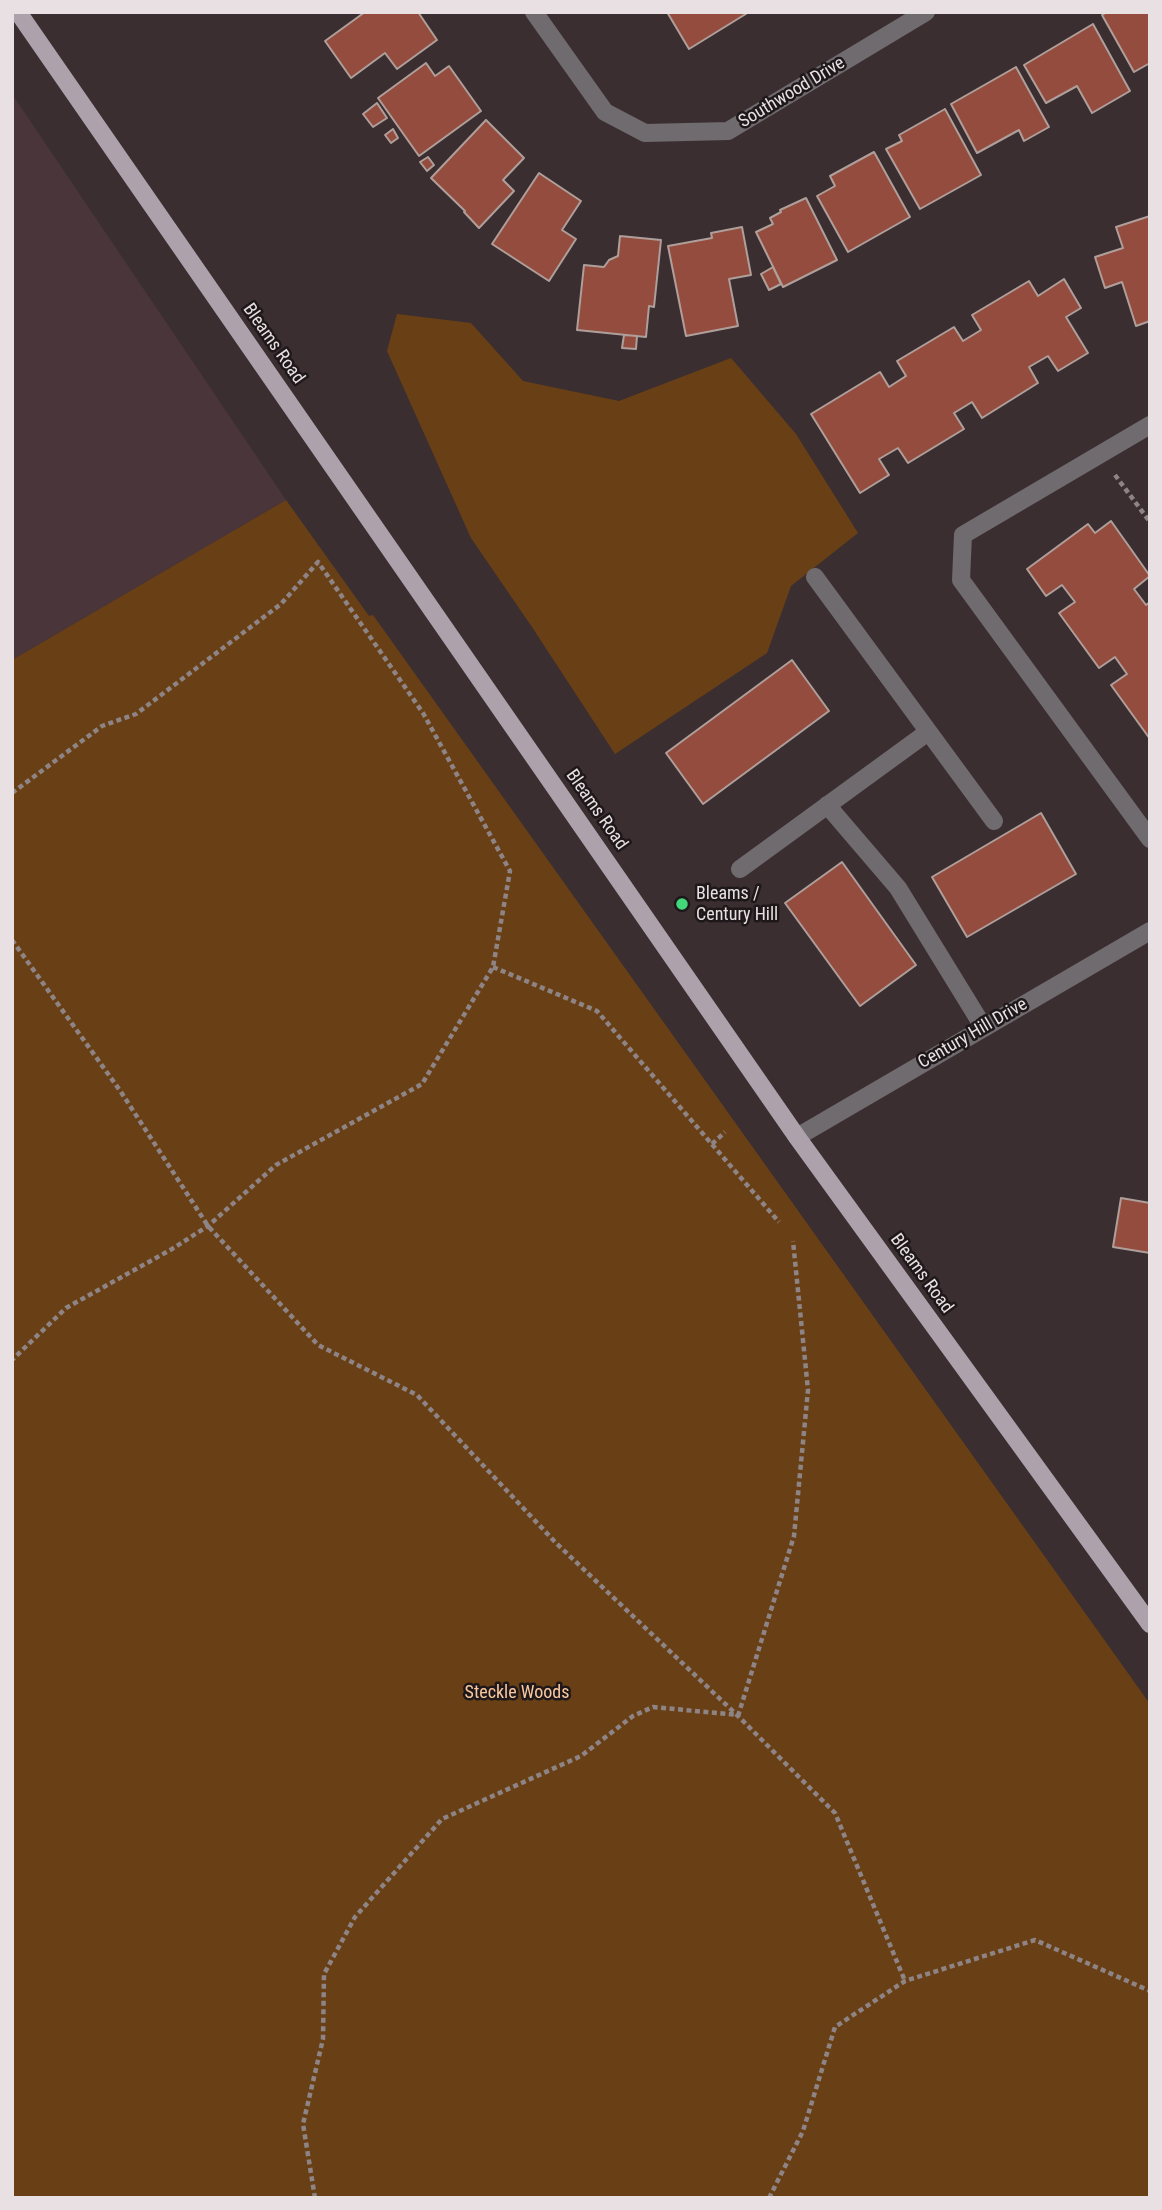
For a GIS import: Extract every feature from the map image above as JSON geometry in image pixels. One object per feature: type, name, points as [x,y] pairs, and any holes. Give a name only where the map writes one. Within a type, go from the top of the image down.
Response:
[{"type":"main road","name":"Bleams Road","points":[[18,12],[797,1137],[1150,1624]]},
{"type":"street","name":"Southwood Drive","points":[[534,12],[605,111],[645,133],[728,131],[926,12]]},
{"type":"street","points":[[1150,425],[963,535],[961,580],[1150,839]]},
{"type":"street","points":[[815,577],[994,821]]},
{"type":"street","points":[[740,869],[928,732]]},
{"type":"street","points":[[827,805],[898,888],[984,1028]]},
{"type":"street","name":"Century Hill Drive","points":[[797,1137],[1150,931]]},
{"type":"path","points":[[1100,454],[1150,522]]},
{"type":"path","points":[[12,793],[102,726],[136,714],[281,604],[318,562],[423,713],[510,871],[493,967],[422,1084],[276,1165],[208,1226],[66,1308],[12,1360]]},
{"type":"path","points":[[12,940],[121,1092],[208,1226],[318,1345],[417,1395],[555,1544],[738,1716],[835,1813],[905,1981]]},
{"type":"path","points":[[493,967],[597,1011],[779,1222]]},
{"type":"path","points":[[712,1144],[725,1132]]},
{"type":"path","points":[[738,1716],[794,1536],[808,1390],[793,1241]]},
{"type":"path","points":[[315,2198],[303,2124],[323,2039],[324,1974],[355,1917],[442,1819],[581,1756],[633,1716],[653,1707],[738,1716]]},
{"type":"path","points":[[769,2198],[803,2131],[835,2027],[905,1981],[1035,1940],[1150,1991]]},
{"type":"shaded area","points":[[12,94],[286,500],[12,660]]},
{"type":"green space","points":[[397,314],[471,323],[523,381],[619,401],[731,358],[796,434],[858,533],[791,586],[767,653],[615,754],[471,538],[387,351]]},
{"type":"green space","name":"Steckle Woods","points":[[286,500],[369,616],[373,615],[1150,1704],[1150,2198],[12,2198],[12,660]]},
{"type":"building","points":[[365,12],[418,12],[437,40],[397,69],[385,53],[351,78],[325,41]]},
{"type":"building","points":[[667,12],[749,12],[689,49]]},
{"type":"building","points":[[1107,12],[1150,12],[1150,63],[1134,72],[1102,15]]},
{"type":"building","points":[[1093,24],[1130,91],[1092,113],[1077,86],[1046,103],[1024,65]]},
{"type":"building","points":[[426,63],[435,76],[449,66],[481,111],[419,156],[378,98]]},
{"type":"building","points":[[1016,67],[1049,127],[1024,141],[1019,130],[977,153],[951,104]]},
{"type":"building","points":[[377,103],[387,118],[373,127],[363,114]]},
{"type":"building","points":[[945,109],[981,175],[920,209],[886,149],[902,141],[899,135]]},
{"type":"building","points":[[486,120],[524,158],[503,180],[514,191],[479,228],[431,178]]},
{"type":"building","points":[[393,129],[398,138],[391,143],[385,135]]},
{"type":"building","points":[[874,152],[910,217],[848,252],[817,196],[835,186],[830,176]]},
{"type":"building","points":[[428,157],[434,165],[427,171],[420,162]]},
{"type":"building","points":[[539,173],[581,201],[562,230],[576,239],[549,281],[492,244]]},
{"type":"building","points":[[806,198],[837,260],[783,287],[756,232],[773,224],[770,218],[781,212],[780,210]]},
{"type":"building","points":[[1150,216],[1150,321],[1136,326],[1122,282],[1105,288],[1095,257],[1123,248],[1116,227]]},
{"type":"building","points":[[742,227],[751,275],[729,279],[738,326],[686,336],[668,246],[712,238],[711,233]]},
{"type":"building","points":[[620,236],[661,240],[654,307],[649,306],[646,337],[577,330],[584,265],[604,267],[609,260],[618,256]]},
{"type":"building","points":[[773,267],[781,284],[769,290],[761,274]]},
{"type":"building","points":[[1064,279],[1081,308],[1066,317],[1088,353],[1058,371],[1048,356],[1029,367],[1038,383],[982,418],[972,402],[954,413],[964,429],[908,463],[898,448],[879,459],[889,475],[860,493],[811,414],[880,372],[889,387],[906,376],[897,361],[954,327],[963,341],[981,330],[972,315],[1029,281],[1038,296]]},
{"type":"building","points":[[624,335],[637,336],[636,349],[622,348]]},
{"type":"building","points":[[1111,521],[1150,576],[1134,589],[1146,605],[1150,602],[1150,739],[1111,685],[1127,674],[1115,657],[1099,668],[1059,613],[1075,602],[1062,585],[1046,596],[1027,569],[1088,524],[1095,533]]},
{"type":"building","points":[[792,660],[829,711],[703,804],[666,753]]},
{"type":"building","points":[[1041,813],[1076,874],[967,937],[932,877]]},
{"type":"building","points":[[842,862],[916,965],[860,1006],[785,903]]},
{"type":"building","points":[[1121,1198],[1150,1203],[1150,1253],[1113,1247]]},
{"type":"place","name":"Bleams / Century Hill","points":[[682,904]]}]
